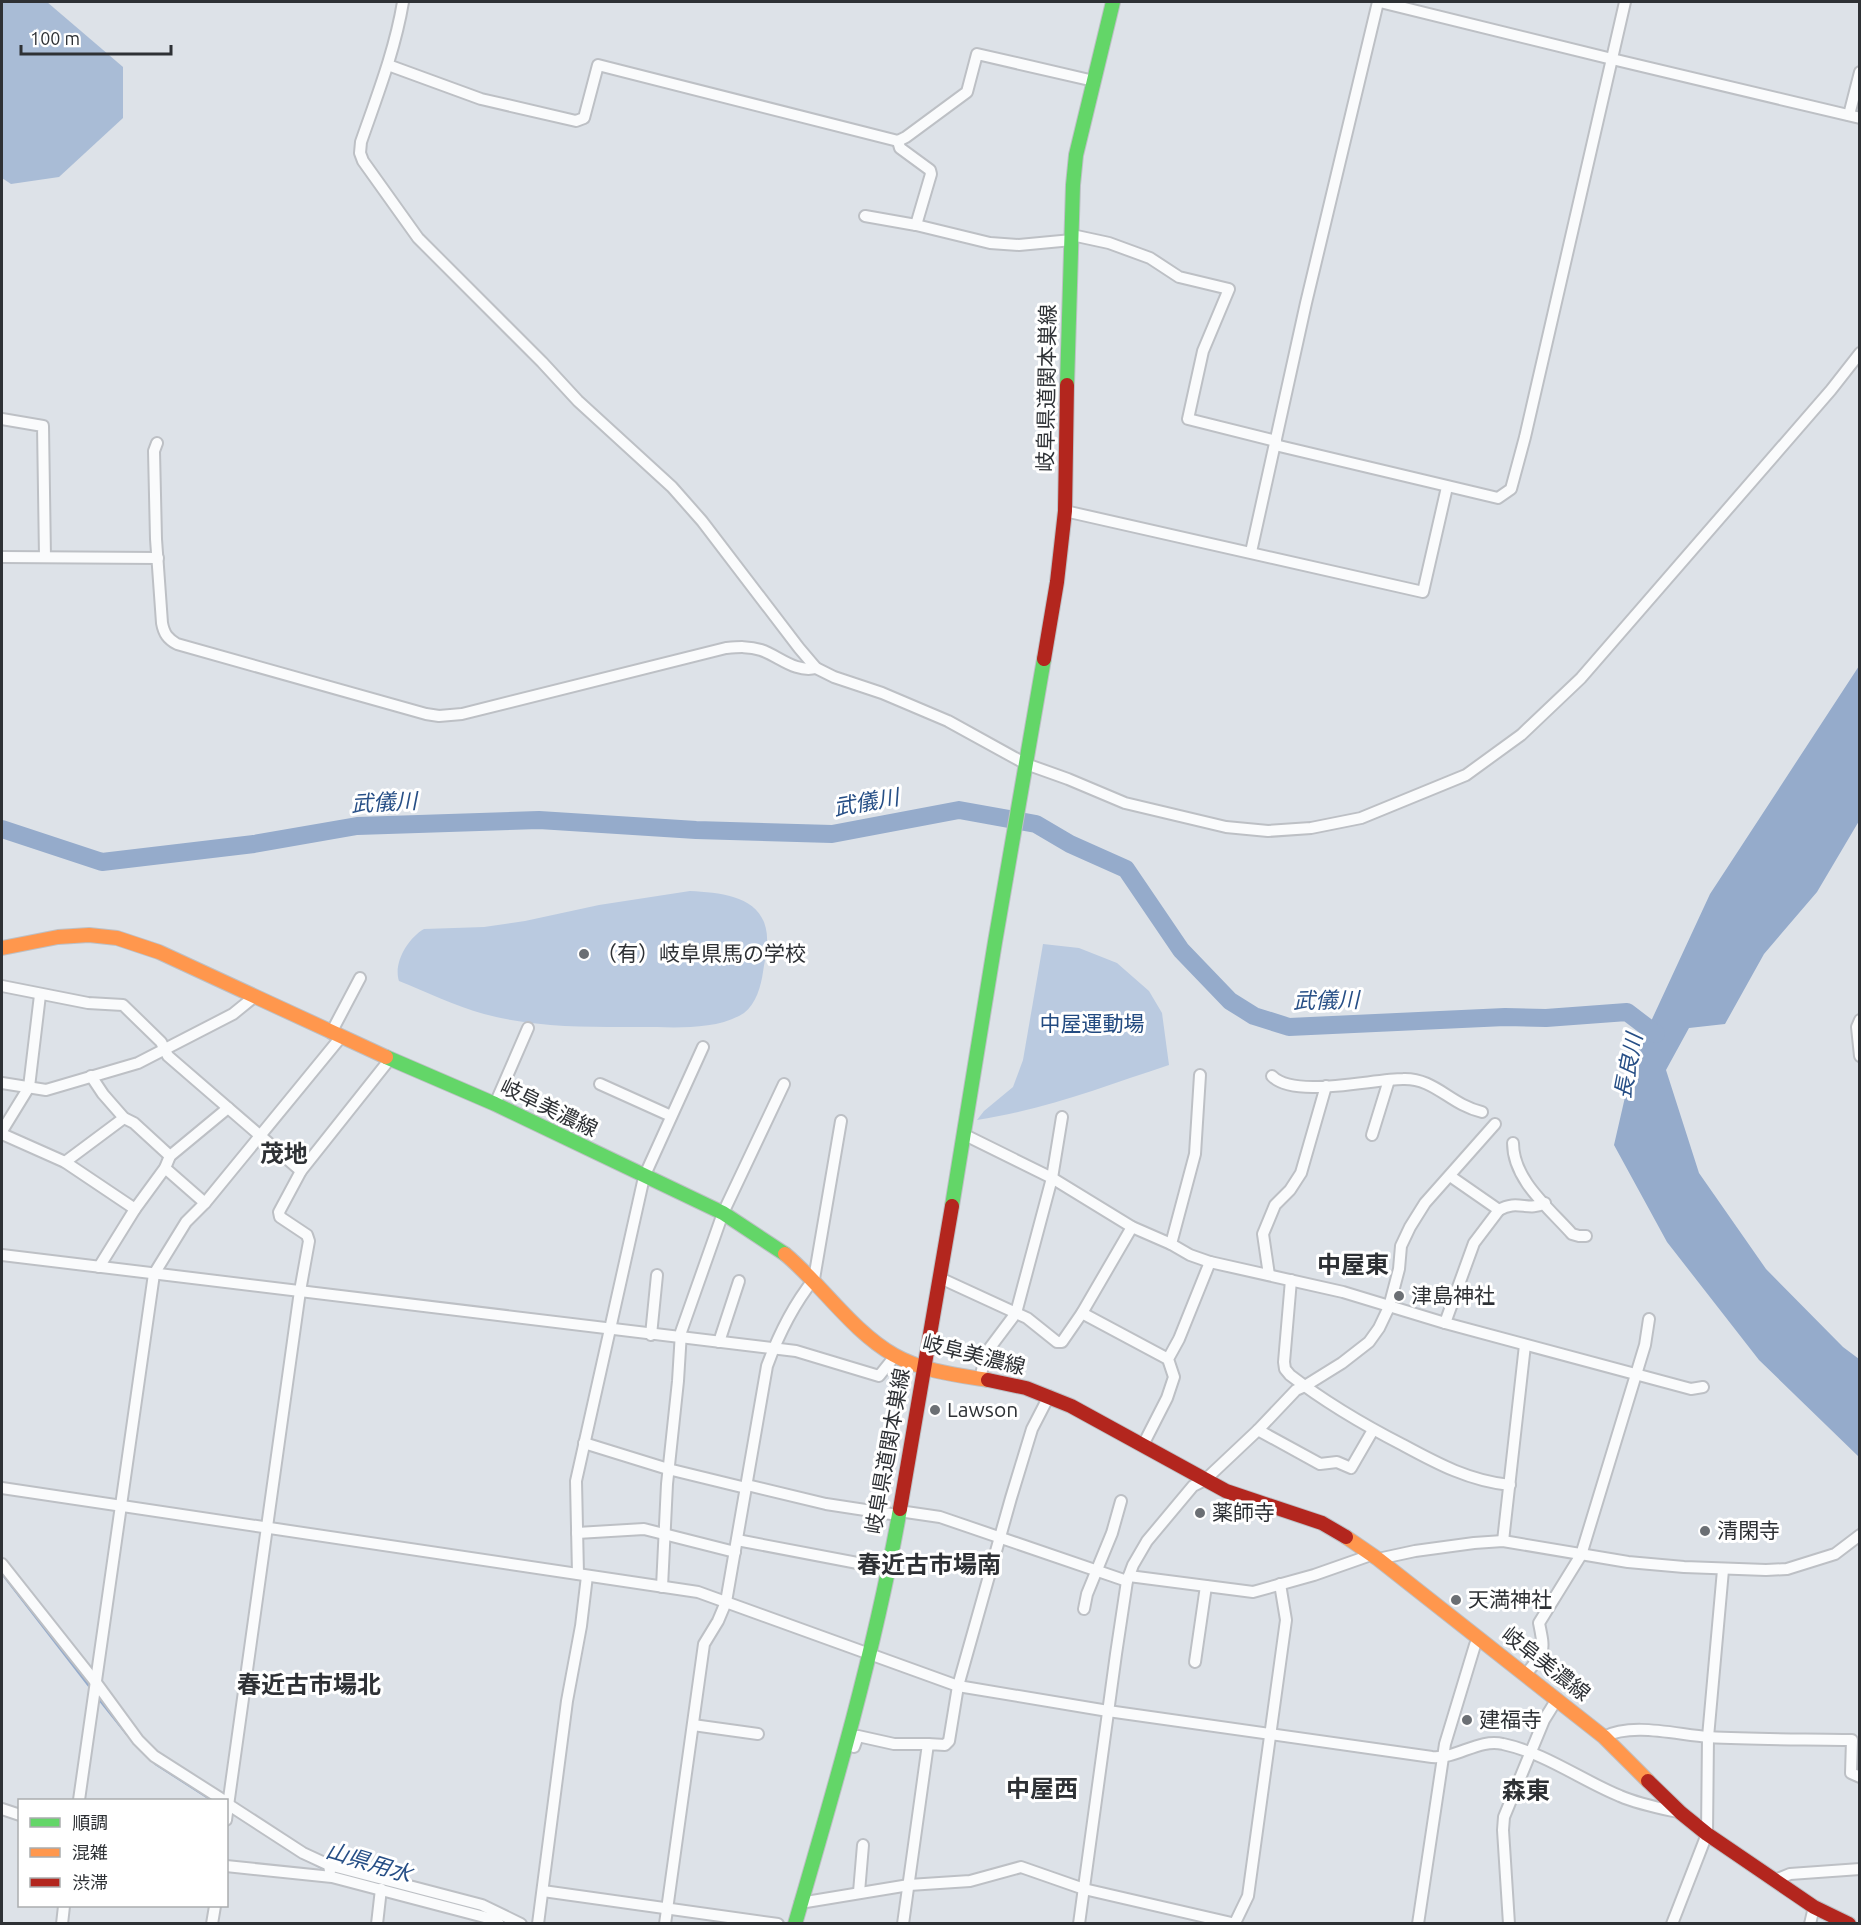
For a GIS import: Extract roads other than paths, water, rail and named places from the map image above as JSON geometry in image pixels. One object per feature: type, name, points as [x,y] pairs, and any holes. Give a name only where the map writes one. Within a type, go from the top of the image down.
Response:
[{"type":"main road","name":"岐阜県道関本巣線","points":[[795,1923],[846,1749],[889,1569],[965,1135],[995,942],[1057,582],[1065,511],[1073,185],[1076,155],[1113,2]]},
{"type":"main road","name":"岐阜美濃線","points":[[2,948],[58,937],[89,935],[117,938],[159,952],[336,1035],[495,1104],[723,1214],[753,1231],[814,1279],[866,1336],[895,1356],[925,1367],[1013,1385],[1048,1396],[1071,1406],[1226,1491],[1322,1523],[1374,1557],[1557,1699],[1604,1737],[1681,1813],[1707,1834],[1814,1907],[1849,1923]]},
{"type":"street","points":[[403,2],[388,65],[361,142],[360,153],[384,192],[418,238],[578,401],[672,487],[702,521],[816,668],[948,721],[1025,771],[1068,779],[1125,803],[1226,826],[1268,831],[1311,828],[1360,818],[1466,775],[1521,735],[1581,678],[1831,390],[1860,353]]},
{"type":"street","points":[[1251,552],[1379,2],[1854,117],[1860,72]]},
{"type":"street","points":[[865,216],[916,225],[990,243],[1019,245],[1072,238],[1109,243],[1150,258],[1179,277],[1229,289],[1203,351],[1188,419],[1447,487],[1498,498],[1510,489],[1525,437],[1625,2]]},
{"type":"street","points":[[388,65],[481,99],[576,121],[584,118],[598,65],[898,141],[967,92],[977,54],[1094,81]]},
{"type":"street","points":[[898,141],[900,148],[930,170],[931,174],[916,225]]},
{"type":"street","points":[[2,419],[43,426],[45,557]]},
{"type":"street","points":[[157,443],[154,451],[163,630],[169,640],[177,644],[439,716],[462,714],[726,648],[747,647],[761,650],[797,667],[808,670],[816,668]]},
{"type":"street","points":[[1065,511],[1423,592],[1447,487]]},
{"type":"street","points":[[2,557],[158,558]]},
{"type":"street","points":[[79,1799],[154,1274],[186,1222],[206,1203],[260,1136],[336,1035],[360,978]]},
{"type":"street","points":[[2,986],[88,1003],[123,1005],[161,1042],[168,1056],[301,1171]]},
{"type":"street","points":[[40,995],[29,1088],[2,1133],[64,1162],[135,1209]]},
{"type":"street","points":[[2,1083],[46,1090],[138,1063],[233,1014],[254,997]]},
{"type":"street","points":[[1860,1020],[1857,1027],[1860,1056]]},
{"type":"street","points":[[495,1104],[528,1028]]},
{"type":"street","points":[[538,1923],[567,1701],[581,1626],[582,1575],[577,1533],[576,1481],[644,1177],[703,1047]]},
{"type":"street","points":[[226,1799],[309,1241],[308,1235],[280,1217],[279,1212],[301,1171],[390,1059]]},
{"type":"street","points":[[1171,1244],[1195,1154],[1200,1075]]},
{"type":"street","points":[[92,1076],[103,1094],[124,1118],[170,1156]]},
{"type":"street","points":[[1272,1076],[1294,1086],[1326,1086],[1417,1079],[1427,1082],[1462,1106],[1482,1112]]},
{"type":"street","points":[[1372,1135],[1389,1080]]},
{"type":"street","points":[[600,1084],[671,1116]]},
{"type":"street","points":[[662,1587],[668,1470],[678,1381],[680,1338],[723,1214],[784,1084]]},
{"type":"street","points":[[1269,1275],[1263,1234],[1275,1205],[1290,1190],[1301,1173],[1326,1086]]},
{"type":"street","points":[[99,1267],[135,1209],[165,1168],[170,1156],[228,1108]]},
{"type":"street","points":[[980,1379],[986,1353],[1016,1312],[1052,1178],[1062,1117]]},
{"type":"street","points":[[64,1162],[124,1118]]},
{"type":"street","points":[[664,1923],[704,1644],[726,1602],[767,1366],[773,1349],[806,1289],[814,1279],[841,1121]]},
{"type":"street","points":[[1079,1923],[1128,1579],[1147,1541],[1193,1486],[1205,1480],[1296,1390],[1365,1346],[1379,1328],[1389,1306],[1399,1269],[1401,1246],[1410,1227],[1425,1203],[1495,1124]]},
{"type":"street","points":[[965,1135],[1052,1178],[1132,1227],[1190,1255],[1210,1262],[1343,1292],[1445,1323],[1691,1389],[1703,1388]]},
{"type":"street","points":[[1513,1143],[1513,1156],[1521,1176],[1572,1234],[1586,1236]]},
{"type":"street","points":[[165,1168],[206,1203]]},
{"type":"street","points":[[1450,1176],[1499,1210]]},
{"type":"street","points":[[1445,1323],[1474,1243],[1499,1210],[1508,1205],[1538,1207],[1545,1203]]},
{"type":"street","points":[[940,1278],[1016,1312],[1057,1342],[1062,1342],[1082,1313],[1132,1227]]},
{"type":"street","points":[[2,1255],[796,1351],[879,1376],[895,1356]]},
{"type":"street","points":[[1168,1359],[1179,1340],[1210,1262]]},
{"type":"street","points":[[651,1335],[657,1275]]},
{"type":"street","points":[[1291,1280],[1285,1369],[1305,1386],[1373,1430],[1452,1471],[1476,1480],[1510,1485]]},
{"type":"street","points":[[719,1342],[740,1281]]},
{"type":"street","points":[[1082,1313],[1168,1359],[1174,1377],[1167,1398],[1143,1445]]},
{"type":"street","points":[[1526,1674],[1542,1654],[1544,1645],[1539,1623],[1581,1555],[1645,1345],[1649,1319]]},
{"type":"street","points":[[1503,1541],[1525,1345]]},
{"type":"street","points":[[846,1749],[854,1748],[858,1736],[894,1744],[945,1745],[949,1741],[958,1686],[1027,1443],[1048,1396]]},
{"type":"street","points":[[1258,1430],[1320,1464],[1337,1462],[1351,1468],[1373,1430]]},
{"type":"street","points":[[584,1443],[668,1470],[826,1504],[940,1517],[1097,1571],[1128,1579],[1253,1592],[1374,1557],[1474,1543],[1503,1541],[1581,1555],[1684,1568],[1787,1569],[1835,1554],[1860,1535]]},
{"type":"street","points":[[2,1488],[698,1592],[958,1686],[1108,1711],[1443,1758],[1491,1742],[1531,1753],[1622,1797],[1681,1813]]},
{"type":"street","points":[[1084,1609],[1087,1594],[1112,1533],[1121,1501]]},
{"type":"street","points":[[577,1533],[644,1529],[735,1552]]},
{"type":"street","points":[[737,1540],[889,1569]]},
{"type":"street","points":[[2,1564],[138,1740],[154,1756],[221,1799]]},
{"type":"street","points":[[1672,1923],[1707,1834],[1708,1737],[1723,1570]]},
{"type":"street","points":[[800,1902],[859,1892],[970,1881],[1021,1867],[1084,1889],[1235,1923],[1248,1896],[1286,1620],[1280,1584]]},
{"type":"street","points":[[1196,1662],[1206,1586]]},
{"type":"street","points":[[1418,1923],[1443,1758],[1475,1645],[1479,1638]]},
{"type":"street","points":[[1509,1923],[1504,1817],[1544,1720],[1557,1699]]},
{"type":"street","points":[[693,1725],[759,1734]]},
{"type":"street","points":[[1604,1737],[1614,1732],[1638,1730],[1708,1737],[1852,1740],[1851,1773],[1860,1777]]},
{"type":"street","points":[[903,1923],[928,1744]]},
{"type":"street","points":[[228,1803],[303,1853],[328,1865],[482,1905],[520,1923]]},
{"type":"street","points":[[2,1809],[18,1814]]},
{"type":"street","points":[[859,1892],[863,1845]]},
{"type":"street","points":[[328,1865],[332,1877]]},
{"type":"street","points":[[228,1866],[332,1877],[492,1919],[499,1923]]},
{"type":"street","points":[[1775,1880],[1790,1874],[1860,1869]]},
{"type":"street","points":[[377,1923],[381,1889]]},
{"type":"street","points":[[543,1891],[778,1923]]},
{"type":"street","points":[[62,1923],[64,1907]]},
{"type":"street","points":[[212,1923],[215,1907]]},
{"type":"street","points":[[1810,1923],[1814,1907]]},
{"type":"waterway","name":"武儀川","points":[[2,829],[102,862],[254,844],[357,826],[539,820],[696,830],[832,834],[959,810],[1036,824],[1070,844],[1126,869],[1181,950],[1230,1001],[1254,1016],[1289,1027],[1505,1017],[1546,1018],[1627,1012],[1656,1034]]},
{"type":"waterway","name":"山県用水","points":[[2,1573],[91,1688]]},
{"type":"waterway","name":"山県用水","points":[[100,1700],[127,1734]]},
{"type":"waterway","name":"山県用水","points":[[139,1748],[156,1764],[210,1799]]},
{"type":"waterway","name":"山県用水","points":[[309,1861],[324,1869],[342,1874]]},
{"type":"waterway","name":"山県用水","points":[[439,1899],[481,1911]]},
{"type":"place","name":"（有）岐阜県馬の学校","points":[[584,954]]},
{"type":"place","name":"津島神社","points":[[1399,1296]]},
{"type":"place","name":"Lawson","points":[[935,1410]]},
{"type":"place","name":"薬師寺","points":[[1200,1513]]},
{"type":"place","name":"清閑寺","points":[[1705,1531]]},
{"type":"place","name":"天満神社","points":[[1456,1600]]},
{"type":"place","name":"建福寺","points":[[1467,1720]]},
{"type":"district","name":"茂地","points":[[284,1154]]},
{"type":"district","name":"中屋東","points":[[1353,1265]]},
{"type":"district","name":"春近古市場南","points":[[929,1565]]},
{"type":"district","name":"春近古市場北","points":[[309,1685]]},
{"type":"district","name":"中屋西","points":[[1042,1789]]},
{"type":"district","name":"森東","points":[[1526,1791]]},
{"type":"park label","name":"中屋運動場","points":[[1092,1024]]},
{"type":"water label","name":"長良川","points":[[1628,1066]]}]
